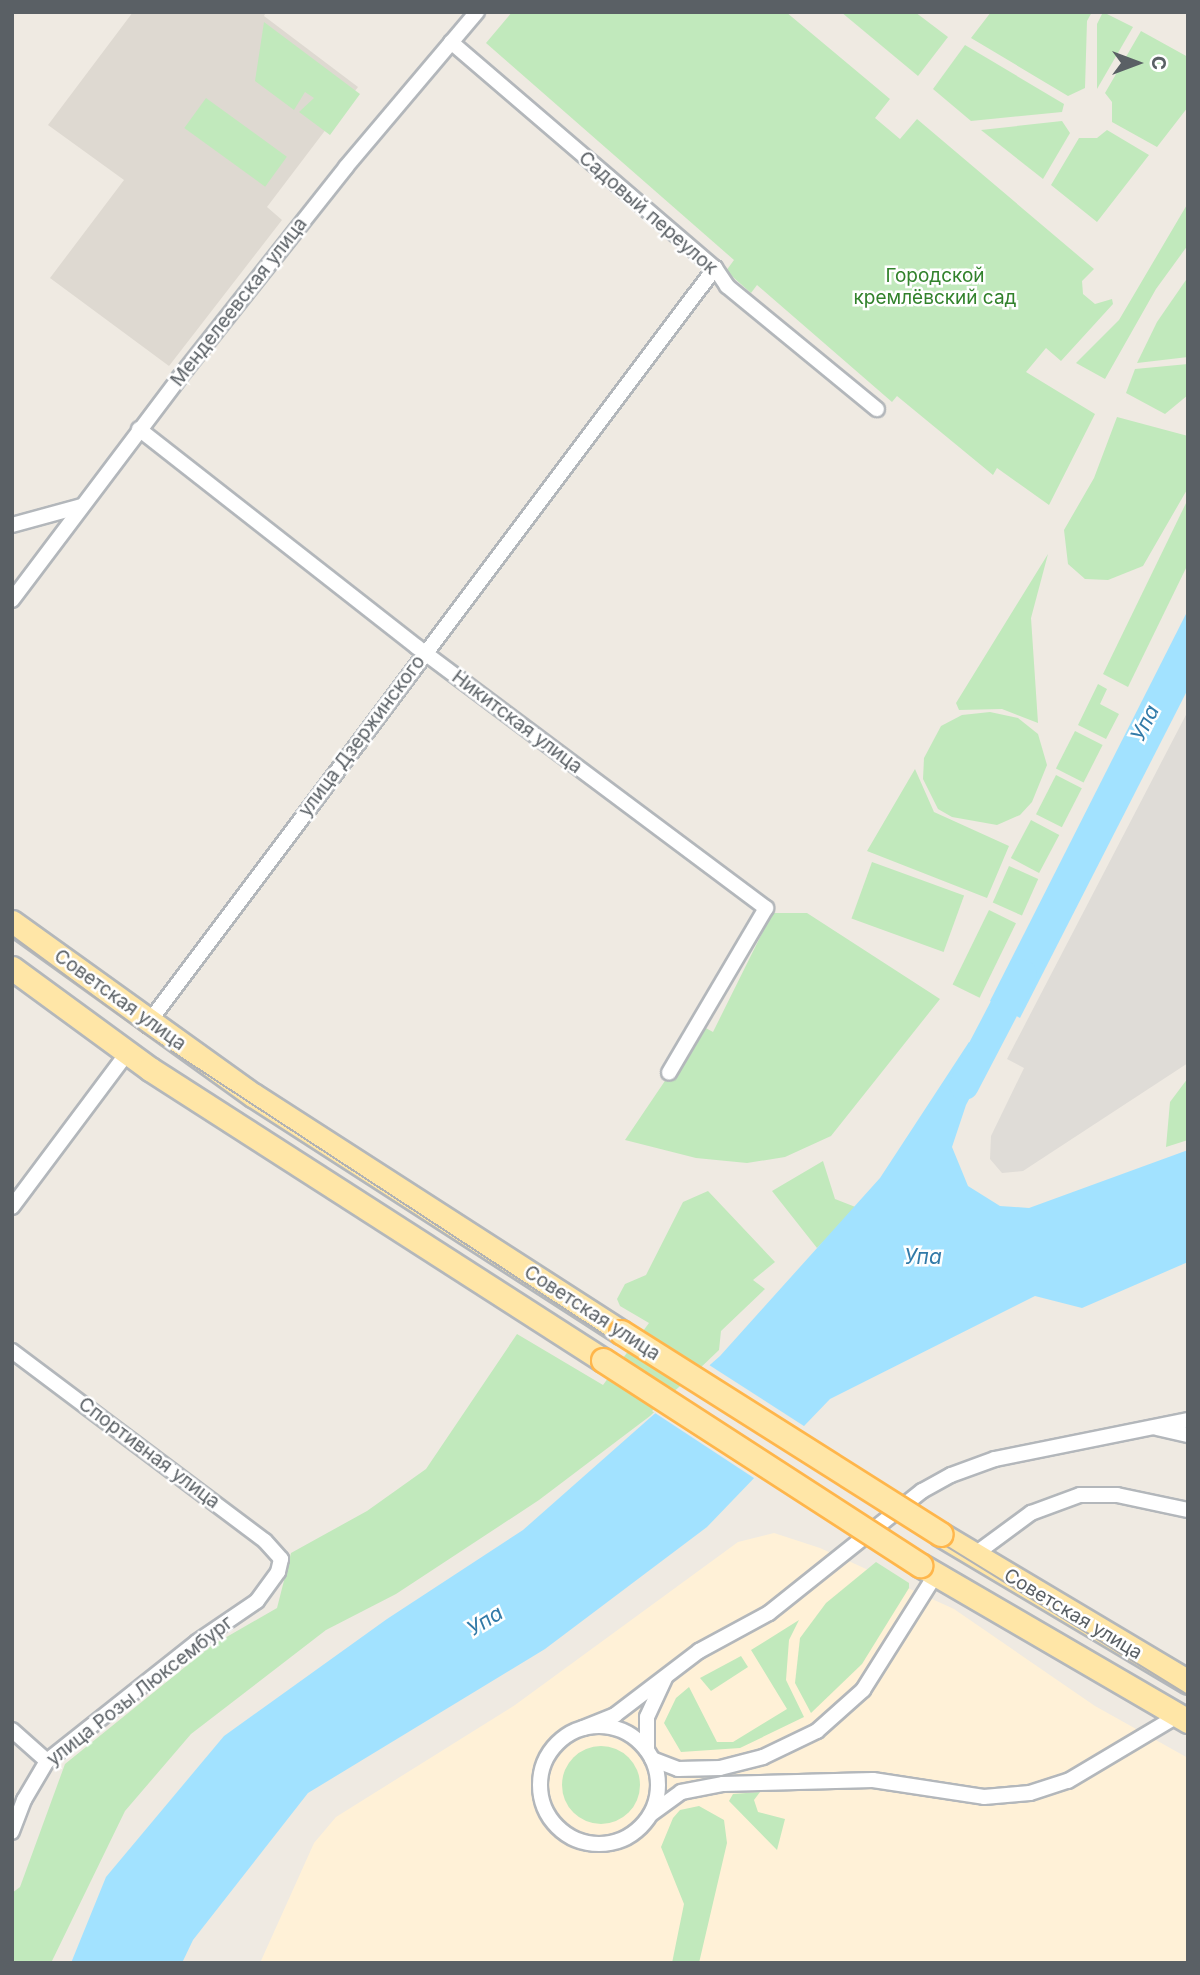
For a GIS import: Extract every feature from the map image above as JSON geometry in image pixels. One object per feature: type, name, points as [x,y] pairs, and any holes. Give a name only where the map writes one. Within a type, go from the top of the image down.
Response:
[{"type":"main road","name":"Советская улица","points":[[12,922],[253,1095],[940,1534],[1188,1682]]},
{"type":"main road","name":"Советская улица","points":[[12,968],[127,1053],[928,1569],[1183,1718]]},
{"type":"main road","name":"улица Дзержинского","points":[[127,1053],[149,1022]]},
{"type":"street","name":"Менделеевская улица","points":[[12,600],[139,429],[346,167],[477,12]]},
{"type":"street","name":"Садовый переулок","points":[[451,42],[715,268],[727,286],[877,409]]},
{"type":"street","name":"улица Дзержинского","points":[[149,1022],[715,268]]},
{"type":"street","name":"Никитская улица","points":[[139,429],[424,653],[766,908],[669,1073]]},
{"type":"street","points":[[12,525],[82,506]]},
{"type":"street","name":"улица Дзержинского","points":[[12,1207],[127,1053]]},
{"type":"street","name":"Спортивная улица","points":[[12,1351],[265,1541],[281,1559]]},
{"type":"street","points":[[1183,1718],[1068,1780],[1030,1793],[984,1797],[873,1780],[723,1784],[681,1792],[651,1814],[635,1833],[603,1845],[567,1836],[553,1822],[543,1805],[542,1767],[565,1736],[615,1715],[670,1671],[769,1612],[922,1491],[951,1475],[995,1458],[1188,1420]]},
{"type":"street","points":[[1156,1427],[1188,1435]]},
{"type":"street","points":[[974,1555],[1031,1513],[1080,1495],[1117,1495],[1188,1510]]},
{"type":"street","name":"улица Розы Люксембург","points":[[12,1832],[24,1800],[47,1761],[257,1601],[278,1572],[281,1559]]},
{"type":"street","points":[[583,1728],[618,1729],[650,1755],[678,1769],[720,1768],[763,1757],[817,1731],[863,1690],[928,1569]]},
{"type":"street","points":[[651,1814],[659,1787],[650,1755],[647,1717],[670,1671]]},
{"type":"street","points":[[12,1730],[47,1761]]},
{"type":"shaded area","points":[[133,12],[266,12],[264,16],[358,87],[267,207],[282,220],[169,366],[50,278],[124,180],[48,125]]},
{"type":"shaded area","points":[[1188,711],[1188,1063],[1023,1171],[1002,1173],[990,1159],[991,1136],[1024,1068],[1007,1059]]},
{"type":"shaded area","points":[[774,1533],[820,1548],[954,1609],[1095,1706],[1188,1758],[1186,1963],[260,1963],[314,1843],[336,1817],[515,1705],[738,1542]]},
{"type":"green space","name":"Городской кремлёвский сад","points":[[512,12],[786,12],[890,99],[875,118],[900,139],[917,119],[1094,269],[1082,281],[1083,294],[1095,304],[1112,299],[1113,304],[1061,361],[1046,348],[1026,372],[1095,414],[1049,505],[997,468],[993,475],[897,396],[892,402],[757,285],[751,293],[726,271],[734,260],[486,43]]},
{"type":"green space","points":[[841,12],[915,12],[948,37],[918,76]]},
{"type":"green space","points":[[991,12],[1092,12],[1087,21],[1085,88],[1068,96],[971,38]]},
{"type":"green space","points":[[1103,12],[1133,27],[1097,89],[1097,24]]},
{"type":"green space","points":[[264,22],[360,94],[330,135],[299,112],[314,98],[305,92],[294,110],[255,81]]},
{"type":"green space","points":[[1141,31],[1188,57],[1188,107],[1157,147],[1112,122],[1112,102],[1105,93]]},
{"type":"green space","points":[[965,45],[1064,104],[1062,112],[971,121],[933,89]]},
{"type":"green space","points":[[206,98],[287,157],[265,187],[184,128]]},
{"type":"green space","points":[[1062,121],[1070,133],[1043,179],[981,130]]},
{"type":"green space","points":[[1107,130],[1149,155],[1097,222],[1051,185],[1079,138],[1097,138]]},
{"type":"green space","points":[[1188,203],[1188,245],[1156,289],[1105,379],[1076,363],[1119,320]]},
{"type":"green space","points":[[1188,277],[1188,357],[1137,363],[1157,322]]},
{"type":"green space","points":[[1188,364],[1188,395],[1165,414],[1126,393],[1135,369]]},
{"type":"green space","points":[[1117,417],[1188,436],[1188,488],[1143,566],[1108,580],[1085,579],[1068,564],[1064,530],[1094,478]]},
{"type":"green space","points":[[1188,499],[1188,564],[1128,687],[1103,674]]},
{"type":"green space","points":[[1048,554],[1031,618],[1038,723],[1002,709],[959,710],[956,703]]},
{"type":"green space","points":[[1098,684],[1107,689],[1100,704],[1119,714],[1106,739],[1078,725]]},
{"type":"green space","points":[[990,712],[1018,718],[1038,734],[1047,765],[1032,802],[1020,815],[997,825],[952,817],[938,809],[923,779],[924,758],[941,726],[962,715]]},
{"type":"green space","points":[[1075,731],[1103,745],[1084,782],[1056,768]]},
{"type":"green space","points":[[915,769],[934,812],[1009,846],[987,898],[867,851]]},
{"type":"green space","points":[[1056,775],[1082,788],[1062,827],[1036,814]]},
{"type":"green space","points":[[1031,820],[1059,835],[1039,873],[1011,858]]},
{"type":"green space","points":[[872,862],[964,896],[944,952],[851,918]]},
{"type":"green space","points":[[1009,866],[1038,879],[1022,916],[993,903]]},
{"type":"green space","points":[[989,910],[1016,923],[980,998],[953,985]]},
{"type":"green space","points":[[772,913],[807,913],[940,999],[831,1136],[785,1157],[747,1163],[696,1158],[625,1140],[702,1026],[713,1032]]},
{"type":"green space","points":[[1188,1078],[1188,1140],[1166,1147],[1170,1102]]},
{"type":"green space","points":[[823,1161],[835,1199],[858,1208],[817,1248],[772,1191]]},
{"type":"green space","points":[[708,1191],[775,1262],[753,1280],[765,1289],[721,1331],[719,1350],[650,1416],[539,1500],[396,1594],[326,1630],[191,1734],[125,1811],[51,1963],[12,1963],[12,1893],[20,1887],[65,1764],[211,1646],[277,1608],[291,1553],[367,1511],[426,1469],[517,1334],[603,1385],[649,1323],[620,1306],[617,1299],[625,1284],[646,1275],[683,1202]]},
{"type":"green space","points":[[876,1562],[909,1583],[909,1588],[862,1664],[811,1713],[795,1683],[800,1638],[826,1603]]},
{"type":"green space","points":[[799,1620],[789,1640],[786,1680],[804,1717],[740,1748],[681,1752],[664,1723],[676,1698],[689,1687],[717,1742],[733,1742],[787,1709],[751,1650]]},
{"type":"green space","points":[[741,1656],[748,1667],[711,1691],[700,1678]]},
{"type":"green space","points":[[601,1746],[616,1749],[633,1763],[640,1785],[637,1800],[623,1817],[601,1824],[586,1821],[569,1807],[562,1785],[565,1770],[579,1753]]},
{"type":"green space","points":[[760,1792],[754,1800],[758,1812],[785,1819],[777,1850],[729,1801],[733,1794]]},
{"type":"green space","points":[[699,1806],[724,1820],[727,1843],[699,1963],[672,1963],[684,1904],[661,1847],[673,1818],[680,1810]]},
{"type":"water","name":"Упа","points":[[1188,610],[1188,689],[1020,1018],[990,1001]]},
{"type":"water","name":"Упа","points":[[969,1042],[993,1054],[966,1105],[952,1147],[968,1186],[1000,1206],[1029,1208],[1188,1150],[1188,1262],[1082,1308],[1035,1296],[830,1399],[707,1527],[545,1649],[308,1793],[193,1940],[182,1963],[71,1963],[106,1877],[224,1736],[387,1619],[523,1530],[720,1356],[880,1178]]},
{"type":"pier","points":[[706,1363],[807,1428],[757,1480],[652,1411]]},
{"type":"waterway","name":"Упа","points":[[964,1085],[1022,974]]},
{"type":"tram line","points":[[12,936],[142,1032],[615,1342],[1188,1695]]}]
